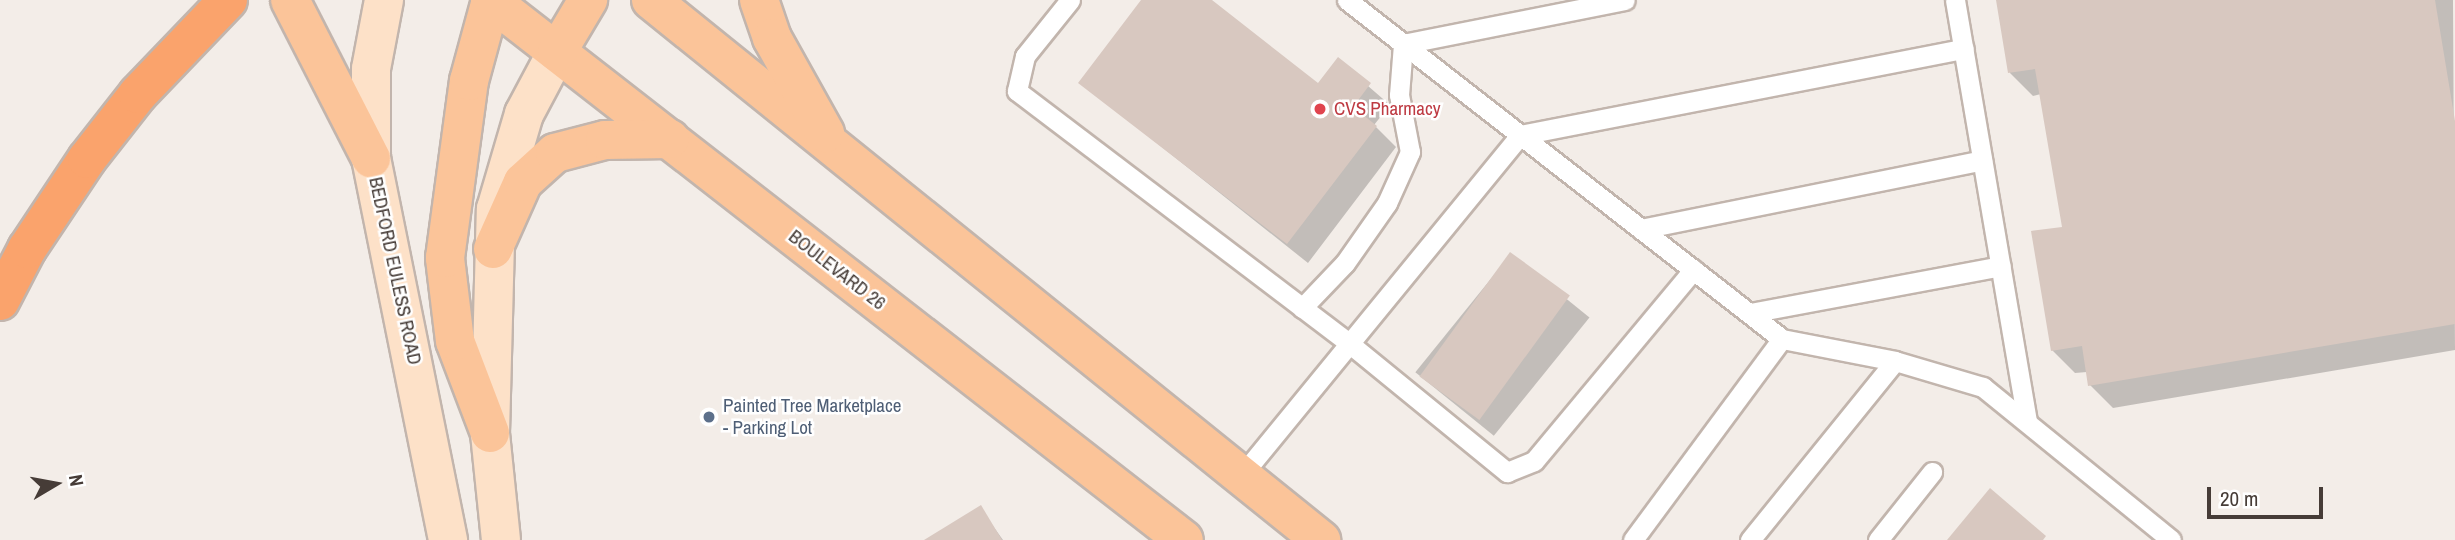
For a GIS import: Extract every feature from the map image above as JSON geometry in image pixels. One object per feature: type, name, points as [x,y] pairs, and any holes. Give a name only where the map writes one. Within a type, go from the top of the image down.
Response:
[{"type":"highway","points":[[0,301],[27,248],[87,159],[138,94],[228,0]]},
{"type":"main road","points":[[290,0],[371,158]]},
{"type":"main road","name":"BEDFORD EULESS ROAD","points":[[384,0],[371,69],[371,158],[448,540]]},
{"type":"main road","points":[[490,433],[455,341],[445,258],[469,81],[491,0]]},
{"type":"main road","name":"BOULEVARD 26","points":[[491,0],[1184,540]]},
{"type":"main road","points":[[501,540],[490,433],[493,249],[508,160],[524,114],[588,0]]},
{"type":"main road","points":[[651,0],[1321,540]]},
{"type":"main road","points":[[759,0],[772,38],[835,150]]},
{"type":"main road","points":[[493,249],[523,182],[536,165],[555,153],[605,140],[670,139]]},
{"type":"lane","points":[[1070,0],[1025,56],[1017,90],[1350,344],[1507,472],[1521,469],[1534,461],[1693,270]]},
{"type":"lane","points":[[1347,0],[1782,339],[1895,361],[1983,387],[2171,540]]},
{"type":"lane","points":[[1403,44],[1625,0]]},
{"type":"lane","points":[[1955,0],[2027,422]]},
{"type":"lane","points":[[1302,308],[1345,263],[1380,213],[1410,152],[1399,95],[1403,44]]},
{"type":"lane","points":[[1241,476],[1520,135],[1964,50]]},
{"type":"lane","points":[[1641,229],[1982,160]]},
{"type":"lane","points":[[1749,313],[2001,266]]},
{"type":"lane","points":[[1633,540],[1782,339]]},
{"type":"lane","points":[[1750,540],[1895,361]]},
{"type":"lane","points":[[1878,540],[1932,472]]},
{"type":"building","name":"CVS Pharmacy","points":[[1141,0],[1212,0],[1318,83],[1338,57],[1371,83],[1353,107],[1377,126],[1287,244],[1078,83]]},
{"type":"building","points":[[1996,0],[2435,0],[2455,121],[2455,324],[2088,386],[2082,346],[2051,351],[2031,231],[2062,227],[2035,69],[2008,73]]},
{"type":"building","points":[[1510,252],[1570,295],[1479,420],[1419,377]]},
{"type":"building","points":[[1990,488],[2046,536],[2043,540],[1947,540]]},
{"type":"building","points":[[981,505],[1002,540],[924,540]]},
{"type":"place","name":"CVS Pharmacy","points":[[1320,109]]},
{"type":"place","name":"Painted Tree Marketplace - Parking Lot","points":[[709,417]]}]
